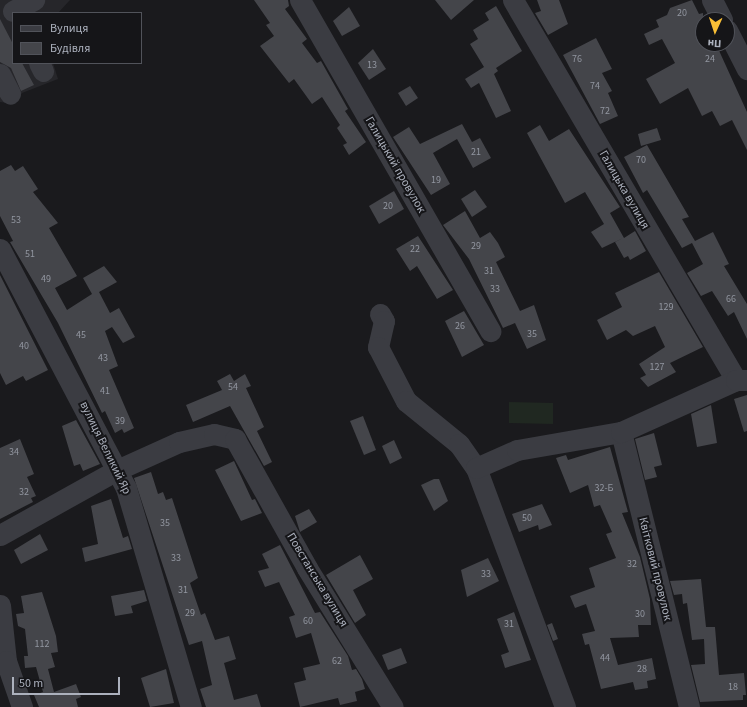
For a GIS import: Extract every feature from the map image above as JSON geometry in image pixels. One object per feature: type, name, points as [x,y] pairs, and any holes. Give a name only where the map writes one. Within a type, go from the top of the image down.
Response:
[{"type":"street","points":[[11,8],[34,0]]},
{"type":"street","name":"Галицький провулок","points":[[300,0],[490,330]]},
{"type":"street","name":"Галицька вулиця","points":[[481,466],[517,450],[621,432],[741,380],[513,0]]},
{"type":"street","points":[[712,0],[718,12]]},
{"type":"street","points":[[735,46],[747,70]]},
{"type":"street","points":[[0,74],[10,94]]},
{"type":"street","name":"вулиця Великий Яр","points":[[0,249],[126,488],[191,707]]},
{"type":"street","points":[[380,314],[384,321],[378,347],[406,401],[459,444],[481,466],[565,707]]},
{"type":"street","name":"Квітковий провулок","points":[[621,432],[689,707]]},
{"type":"street","name":"Повстанська вулиця","points":[[0,534],[117,470],[179,442],[214,434],[234,439],[244,451],[307,568],[393,707]]},
{"type":"street","points":[[0,605],[3,662],[22,707]]},
{"type":"shaded area","points":[[0,0],[70,0],[59,12],[12,12],[12,64],[53,64],[58,79],[22,93],[15,104],[0,102]]},
{"type":"shaded area","points":[[509,402],[553,403],[553,424],[509,423]]},
{"type":"building","points":[[254,0],[288,0],[289,6],[285,9],[307,39],[302,43],[317,63],[321,61],[348,109],[345,111],[366,142],[349,155],[343,145],[347,143],[337,128],[340,125],[322,97],[312,104],[294,79],[289,83],[260,46],[274,36],[266,25],[270,23]]},
{"type":"building","points":[[435,0],[474,0],[451,20]]},
{"type":"building","points":[[537,0],[559,0],[568,24],[548,35],[535,13],[541,11]]},
{"type":"building","points":[[692,0],[698,12],[695,12],[695,52],[720,52],[747,112],[747,150],[732,120],[720,126],[712,111],[702,116],[688,88],[660,104],[646,79],[675,63],[662,39],[649,45],[644,34],[659,27],[656,20],[667,15],[670,8]]},
{"type":"building","points":[[496,6],[522,51],[496,68],[498,71],[494,74],[511,111],[496,118],[479,83],[471,88],[465,79],[484,67],[470,44],[478,39],[473,30],[489,20],[485,13]]},
{"type":"building","points":[[349,7],[360,26],[342,36],[333,21]]},
{"type":"building","points":[[0,19],[12,42],[12,64],[23,64],[34,85],[21,91],[11,68],[0,62]]},
{"type":"building","points":[[596,38],[612,69],[602,73],[612,91],[608,93],[618,116],[600,124],[563,55]]},
{"type":"building","points":[[373,49],[386,69],[369,80],[358,63]]},
{"type":"building","points":[[410,86],[418,98],[406,106],[398,93]]},
{"type":"building","points":[[462,124],[472,142],[480,138],[491,158],[473,168],[457,139],[433,153],[450,184],[431,195],[393,137],[409,127],[420,144]]},
{"type":"building","points":[[540,125],[549,141],[569,129],[620,207],[610,213],[624,238],[635,231],[646,251],[630,260],[628,256],[624,258],[615,242],[623,238],[602,248],[591,232],[604,224],[585,192],[565,203],[527,133]]},
{"type":"building","points":[[657,128],[661,140],[641,146],[638,134]]},
{"type":"building","points":[[647,145],[689,217],[682,219],[695,241],[713,232],[729,264],[724,266],[747,304],[747,339],[734,312],[728,316],[712,291],[701,296],[687,273],[703,264],[692,243],[682,248],[647,190],[643,193],[624,157]]},
{"type":"building","points":[[11,165],[15,171],[23,166],[38,189],[33,192],[58,223],[49,228],[77,276],[55,288],[67,310],[92,294],[83,278],[104,266],[117,282],[99,292],[110,313],[119,308],[135,337],[123,343],[112,327],[105,331],[118,366],[109,370],[134,428],[124,433],[122,429],[115,433],[105,411],[102,413],[58,323],[10,242],[13,241],[0,216],[0,171]]},
{"type":"building","points":[[475,190],[487,207],[472,217],[461,199]]},
{"type":"building","points":[[394,191],[404,209],[379,224],[369,206]]},
{"type":"building","points":[[465,211],[480,238],[490,232],[498,243],[505,257],[496,262],[520,311],[534,305],[546,340],[527,349],[515,323],[503,328],[469,259],[443,225]]},
{"type":"building","points":[[418,236],[453,290],[437,299],[417,266],[410,271],[396,249]]},
{"type":"building","points":[[659,272],[703,347],[670,363],[676,372],[648,387],[640,378],[646,375],[639,364],[665,347],[655,326],[633,336],[626,330],[607,340],[597,320],[622,307],[615,293]]},
{"type":"building","points":[[0,275],[48,370],[26,381],[23,376],[6,385],[0,373]]},
{"type":"building","points":[[464,311],[484,345],[462,357],[445,321]]},
{"type":"building","points":[[230,374],[234,381],[245,374],[251,386],[246,388],[264,427],[257,431],[272,462],[264,466],[230,406],[193,422],[186,405],[222,390],[217,381]]},
{"type":"building","points":[[747,395],[747,431],[744,432],[734,399]]},
{"type":"building","points":[[711,405],[717,443],[697,447],[691,414]]},
{"type":"building","points":[[363,416],[376,450],[364,455],[350,421]]},
{"type":"building","points":[[76,420],[100,464],[83,471],[80,464],[74,466],[62,426]]},
{"type":"building","points":[[654,433],[662,465],[654,467],[657,477],[645,480],[635,439]]},
{"type":"building","points":[[20,439],[34,474],[27,477],[36,496],[31,498],[33,502],[0,519],[0,448]]},
{"type":"building","points":[[394,440],[402,458],[390,464],[382,446]]},
{"type":"building","points":[[610,447],[628,512],[622,513],[640,557],[650,599],[651,625],[638,625],[639,637],[610,638],[618,665],[652,658],[656,679],[647,681],[648,688],[635,690],[633,682],[601,689],[589,644],[585,645],[582,634],[595,631],[586,604],[575,608],[570,596],[595,587],[589,568],[616,558],[606,534],[612,532],[600,505],[594,507],[588,485],[570,493],[556,458],[566,455],[568,460]]},
{"type":"building","points":[[234,461],[252,500],[255,499],[262,513],[241,521],[215,470]]},
{"type":"building","points":[[151,472],[158,494],[163,492],[166,500],[172,498],[198,578],[190,583],[201,615],[205,613],[215,640],[229,636],[236,659],[224,663],[234,700],[257,694],[261,707],[206,707],[200,689],[212,685],[202,641],[189,645],[134,478]]},
{"type":"building","points":[[434,479],[439,479],[448,501],[434,511],[421,485]]},
{"type":"building","points":[[111,499],[123,538],[128,536],[132,549],[85,562],[82,548],[98,544],[91,506]]},
{"type":"building","points":[[542,504],[552,525],[539,530],[538,525],[519,532],[512,514]]},
{"type":"building","points":[[309,509],[317,522],[300,532],[295,516]]},
{"type":"building","points":[[40,534],[48,550],[21,564],[14,550]]},
{"type":"building","points":[[280,545],[315,613],[320,612],[348,656],[352,670],[356,669],[362,679],[365,689],[355,692],[357,701],[340,705],[338,698],[300,707],[294,683],[306,680],[303,668],[320,664],[311,633],[296,638],[289,617],[295,615],[279,582],[265,587],[258,571],[269,568],[262,554]]},
{"type":"building","points":[[360,555],[373,579],[353,590],[366,615],[355,623],[326,575]]},
{"type":"building","points":[[488,558],[499,581],[467,597],[461,570]]},
{"type":"building","points":[[701,579],[706,627],[715,627],[719,675],[744,673],[746,695],[743,695],[743,700],[700,702],[691,665],[705,664],[704,639],[692,640],[687,603],[683,604],[682,594],[674,595],[670,581]]},
{"type":"building","points":[[144,590],[147,601],[131,606],[133,613],[115,616],[111,596]]},
{"type":"building","points":[[42,592],[56,636],[58,652],[51,653],[55,667],[48,669],[54,692],[76,684],[81,697],[76,699],[78,707],[39,707],[34,695],[43,692],[36,667],[25,668],[24,656],[28,656],[25,629],[18,626],[16,614],[24,613],[21,596]]},
{"type":"building","points":[[514,612],[531,660],[505,668],[501,655],[509,652],[497,619]]},
{"type":"building","points":[[552,623],[558,639],[553,641],[547,625]]},
{"type":"building","points":[[401,648],[407,663],[388,670],[382,655]]},
{"type":"building","points":[[166,669],[174,703],[150,707],[141,678]]}]
